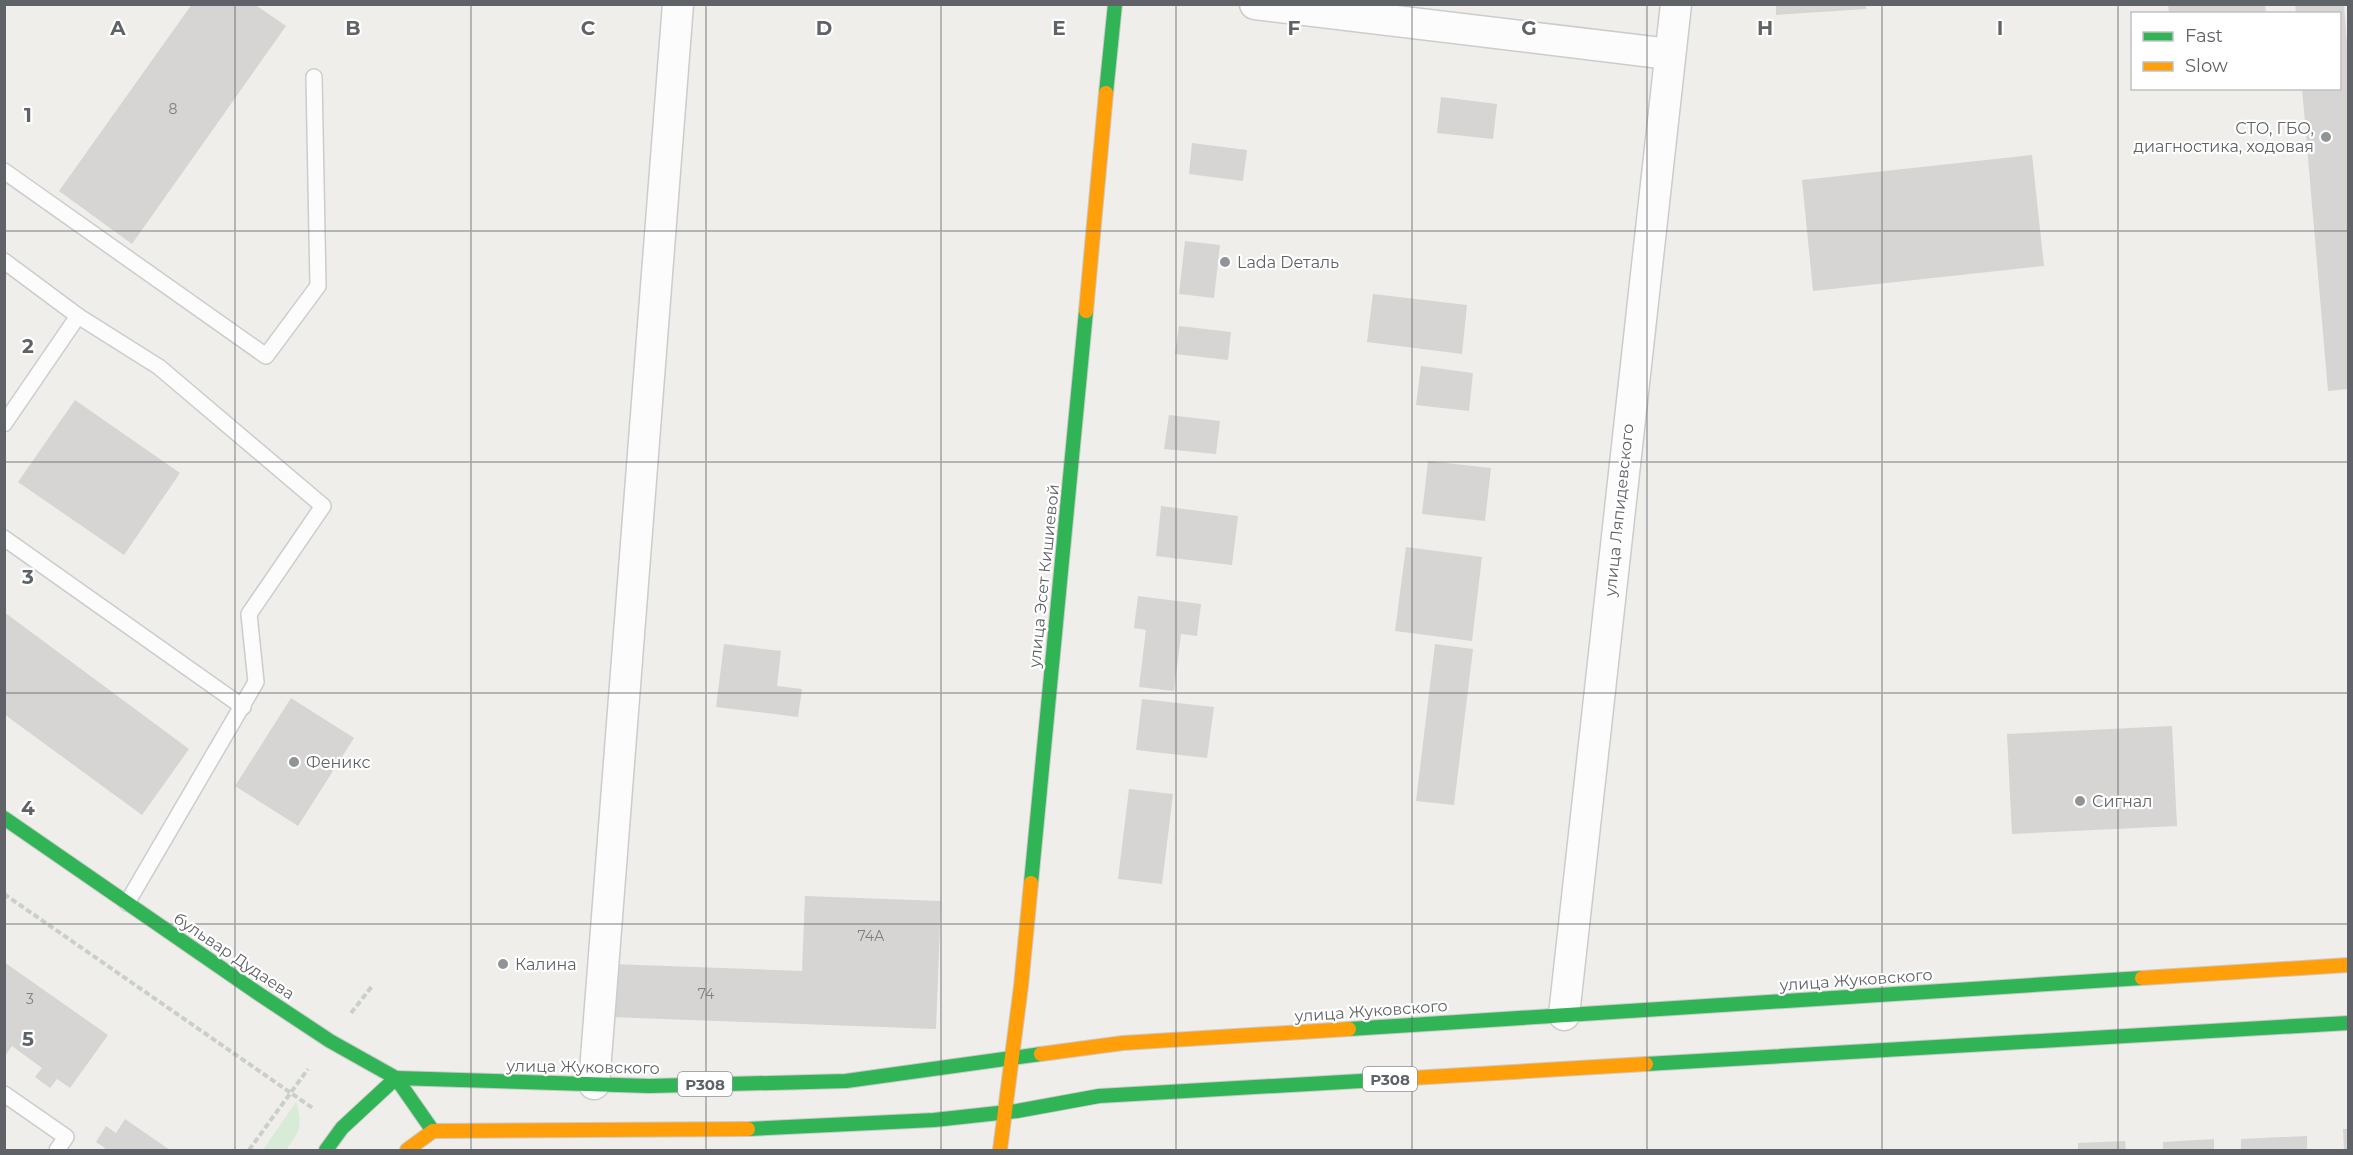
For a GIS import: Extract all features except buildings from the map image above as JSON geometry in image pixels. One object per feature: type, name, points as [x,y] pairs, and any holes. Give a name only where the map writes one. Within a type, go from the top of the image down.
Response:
[{"type":"main road","name":"улица Эсет Кишиевой","points":[[1000,1150],[1013,1057],[1115,4]]},
{"type":"main road","name":"бульвар Дудаева","points":[[4,818],[330,1041],[396,1078],[433,1131]]},
{"type":"main road","name":"улица Жуковского","points":[[396,1078],[649,1086],[846,1081],[1123,1043],[2349,965]]},
{"type":"main road","name":"P308","points":[[433,1131],[650,1132],[842,1126],[1006,1112],[1099,1096],[2349,1023]]},
{"type":"main road","points":[[326,1150],[342,1128],[396,1078]]},
{"type":"main road","points":[[407,1150],[433,1131]]},
{"type":"street","points":[[594,1084],[678,4]]},
{"type":"street","points":[[1255,4],[1669,54]]},
{"type":"street","name":"улица Ляпидевского","points":[[1564,1015],[1676,4]]},
{"type":"lane","points":[[4,171],[266,356],[318,286],[314,77]]},
{"type":"lane","points":[[4,261],[78,316],[159,368],[323,506],[249,614],[256,682],[127,903]]},
{"type":"lane","points":[[4,424],[78,316]]},
{"type":"lane","points":[[4,538],[243,707]]},
{"type":"lane","points":[[4,1094],[66,1137],[57,1150]]},
{"type":"path","points":[[4,894],[342,1128]]},
{"type":"green space","points":[[296,1102],[300,1123],[291,1143],[286,1150],[263,1150]]},
{"type":"traffic: fast","points":[[1106,93],[1115,4]]},
{"type":"traffic: fast","points":[[1031,883],[1086,311]]},
{"type":"traffic: fast","points":[[4,818],[259,994],[330,1041],[396,1078],[433,1131]]},
{"type":"traffic: fast","points":[[1349,1029],[2142,978]]},
{"type":"traffic: fast","points":[[1646,1064],[2348,1023]]},
{"type":"traffic: fast","points":[[326,1150],[342,1128],[396,1078],[649,1086],[846,1081],[1041,1054]]},
{"type":"traffic: fast","points":[[748,1129],[934,1120],[1017,1111],[1099,1096],[1378,1080]]},
{"type":"traffic: slow","points":[[1086,311],[1106,93]]},
{"type":"traffic: slow","points":[[1000,1150],[1021,986],[1031,883]]},
{"type":"traffic: slow","points":[[2142,978],[2348,965]]},
{"type":"traffic: slow","points":[[1041,1054],[1123,1043],[1349,1029]]},
{"type":"traffic: slow","points":[[1378,1080],[1646,1064]]},
{"type":"traffic: slow","points":[[407,1150],[433,1131],[748,1129]]},
{"type":"place","name":"СТО, ГБО, диагностика, ходовая","points":[[2326,137]]},
{"type":"place","name":"Lada Dеталь","points":[[1225,262]]},
{"type":"place","name":"Феникс","points":[[294,762]]},
{"type":"place","name":"Сигнал","points":[[2080,801]]},
{"type":"place","name":"Калина","points":[[503,964]]}]
